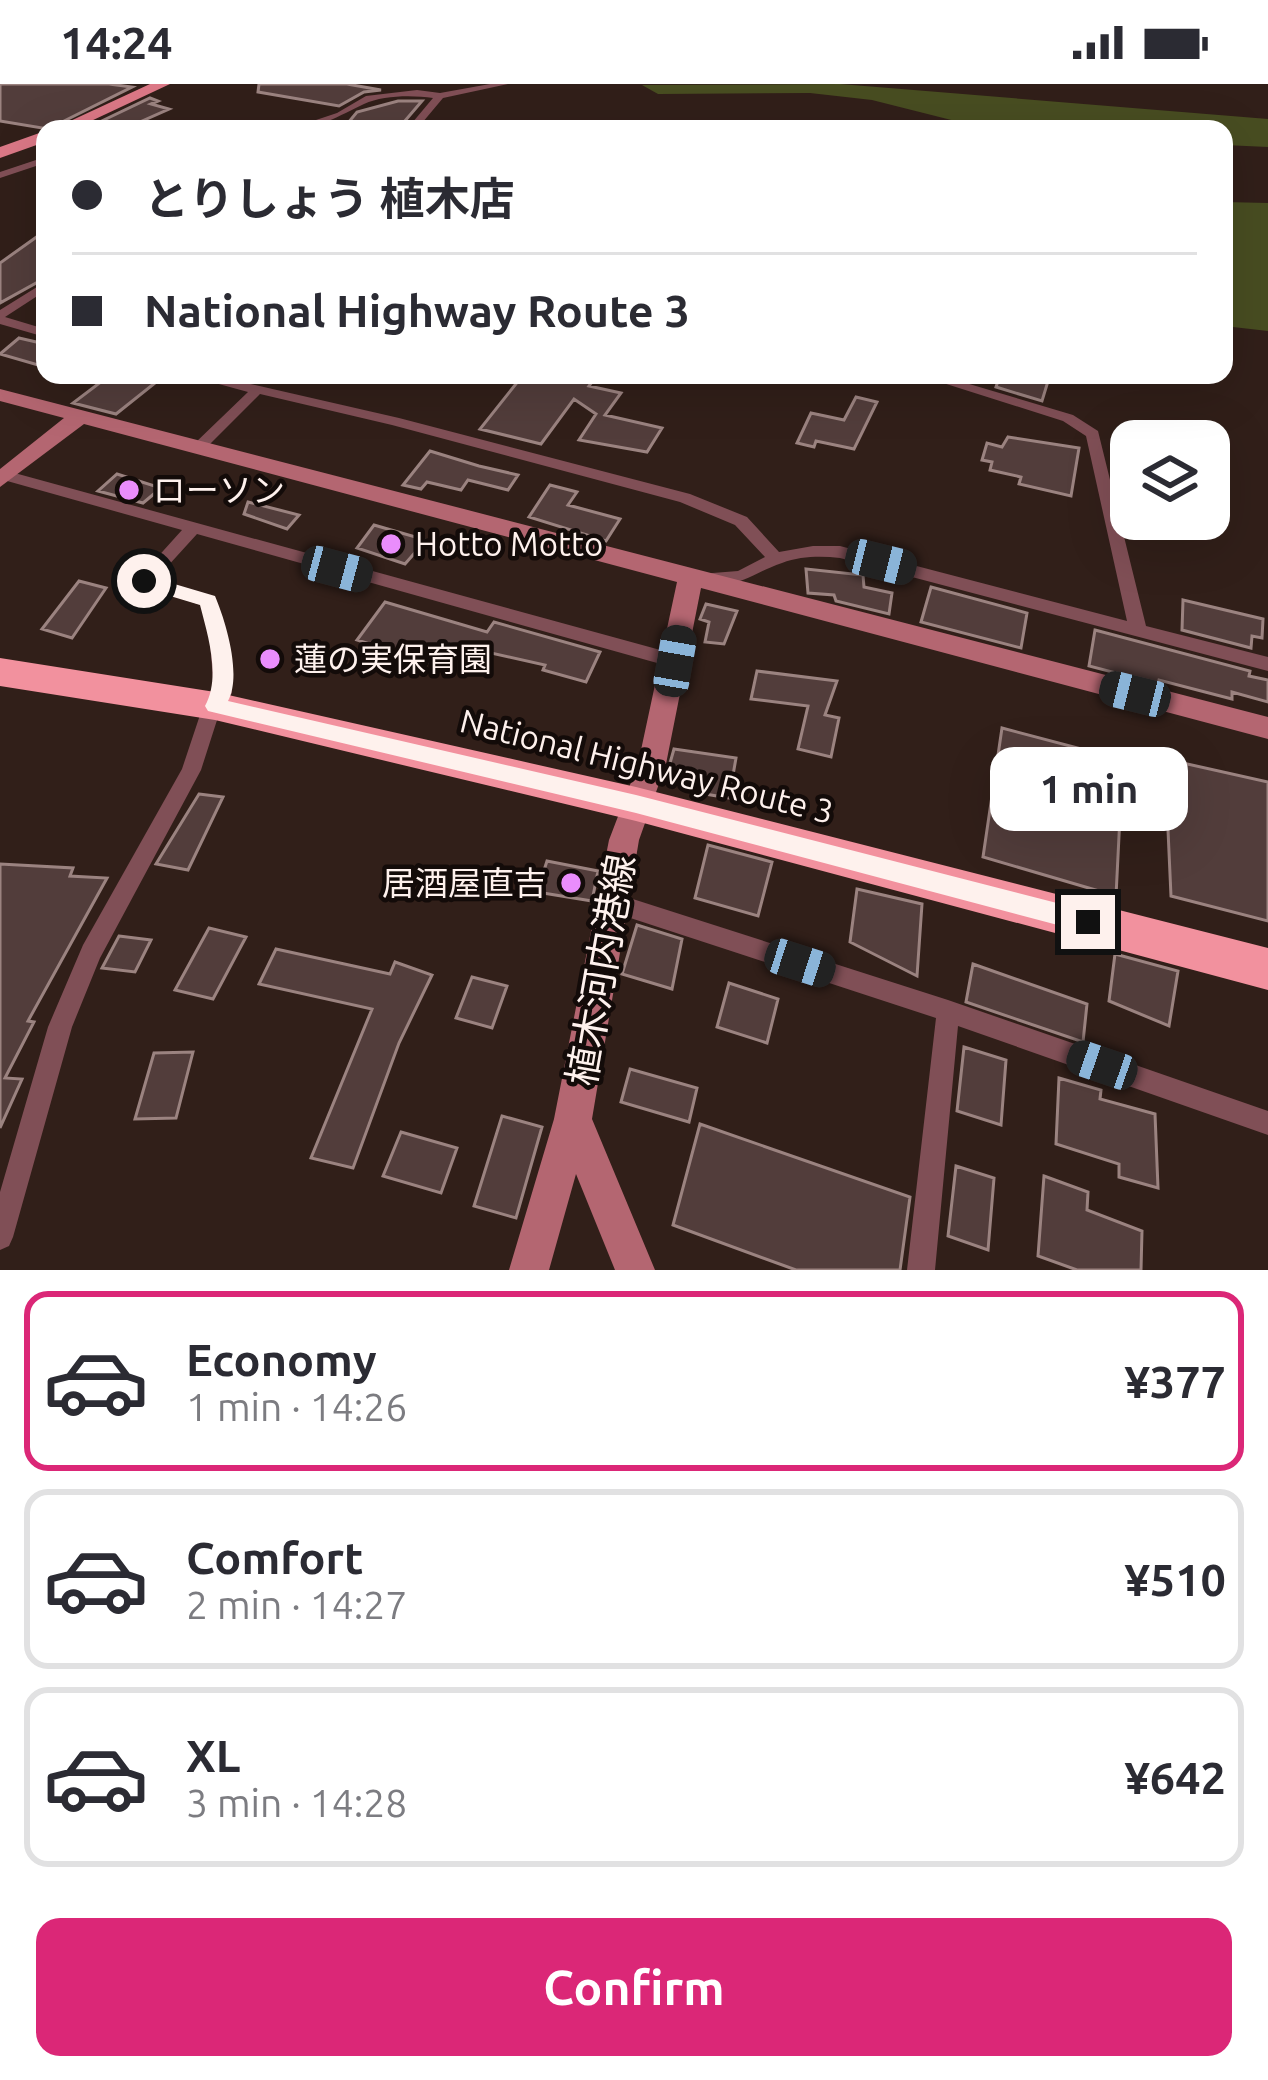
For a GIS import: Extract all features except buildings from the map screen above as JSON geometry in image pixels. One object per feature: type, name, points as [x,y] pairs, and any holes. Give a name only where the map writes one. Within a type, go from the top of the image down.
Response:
[{"type":"highway","name":"National Highway Route 3","points":[[0,671],[215,706],[636,804],[1268,969]]},
{"type":"main road","points":[[82,120],[163,84]]},
{"type":"main road","points":[[0,153],[36,139]]},
{"type":"street","points":[[324,120],[366,99],[417,93],[440,96],[504,84]]},
{"type":"street","points":[[420,120],[440,96]]},
{"type":"street","points":[[0,175],[36,163]]},
{"type":"street","points":[[0,317],[36,292]]},
{"type":"street","points":[[0,317],[36,330]]},
{"type":"street","points":[[198,448],[253,384]]},
{"type":"street","points":[[258,384],[685,498],[741,521],[775,558]]},
{"type":"street","points":[[955,384],[1068,418],[1093,434],[1137,626]]},
{"type":"street","points":[[0,395],[1268,728]]},
{"type":"street","points":[[2,477],[79,417]]},
{"type":"street","points":[[2,477],[675,661]]},
{"type":"street","points":[[0,1237],[75,990],[191,770],[223,693],[219,642],[208,601],[144,581],[191,530]]},
{"type":"street","points":[[690,579],[741,577],[775,558],[814,550],[841,552],[1268,664]]},
{"type":"street","name":"植木河内港線","points":[[635,1270],[573,1119],[624,840],[652,764],[690,579]]},
{"type":"street","points":[[614,903],[1268,1123]]},
{"type":"street","points":[[921,1270],[948,1012]]},
{"type":"street","points":[[529,1270],[573,1119]]},
{"type":"green space","points":[[840,84],[1268,119],[1268,147],[1233,145],[1233,120],[951,120],[872,100],[810,93],[658,94],[642,85]]},
{"type":"green space","points":[[1233,202],[1268,203],[1268,331],[1233,327]]},
{"type":"place","name":"ローソン","points":[[129,490]]},
{"type":"place","name":"Hotto Motto","points":[[391,544]]},
{"type":"place","name":"蓮の実保育園","points":[[270,659]]},
{"type":"place","name":"居酒屋直吉","points":[[571,883]]},
{"type":"route","points":[[144,581],[208,601],[219,642],[223,693],[215,706],[636,804],[1088,922]]}]
